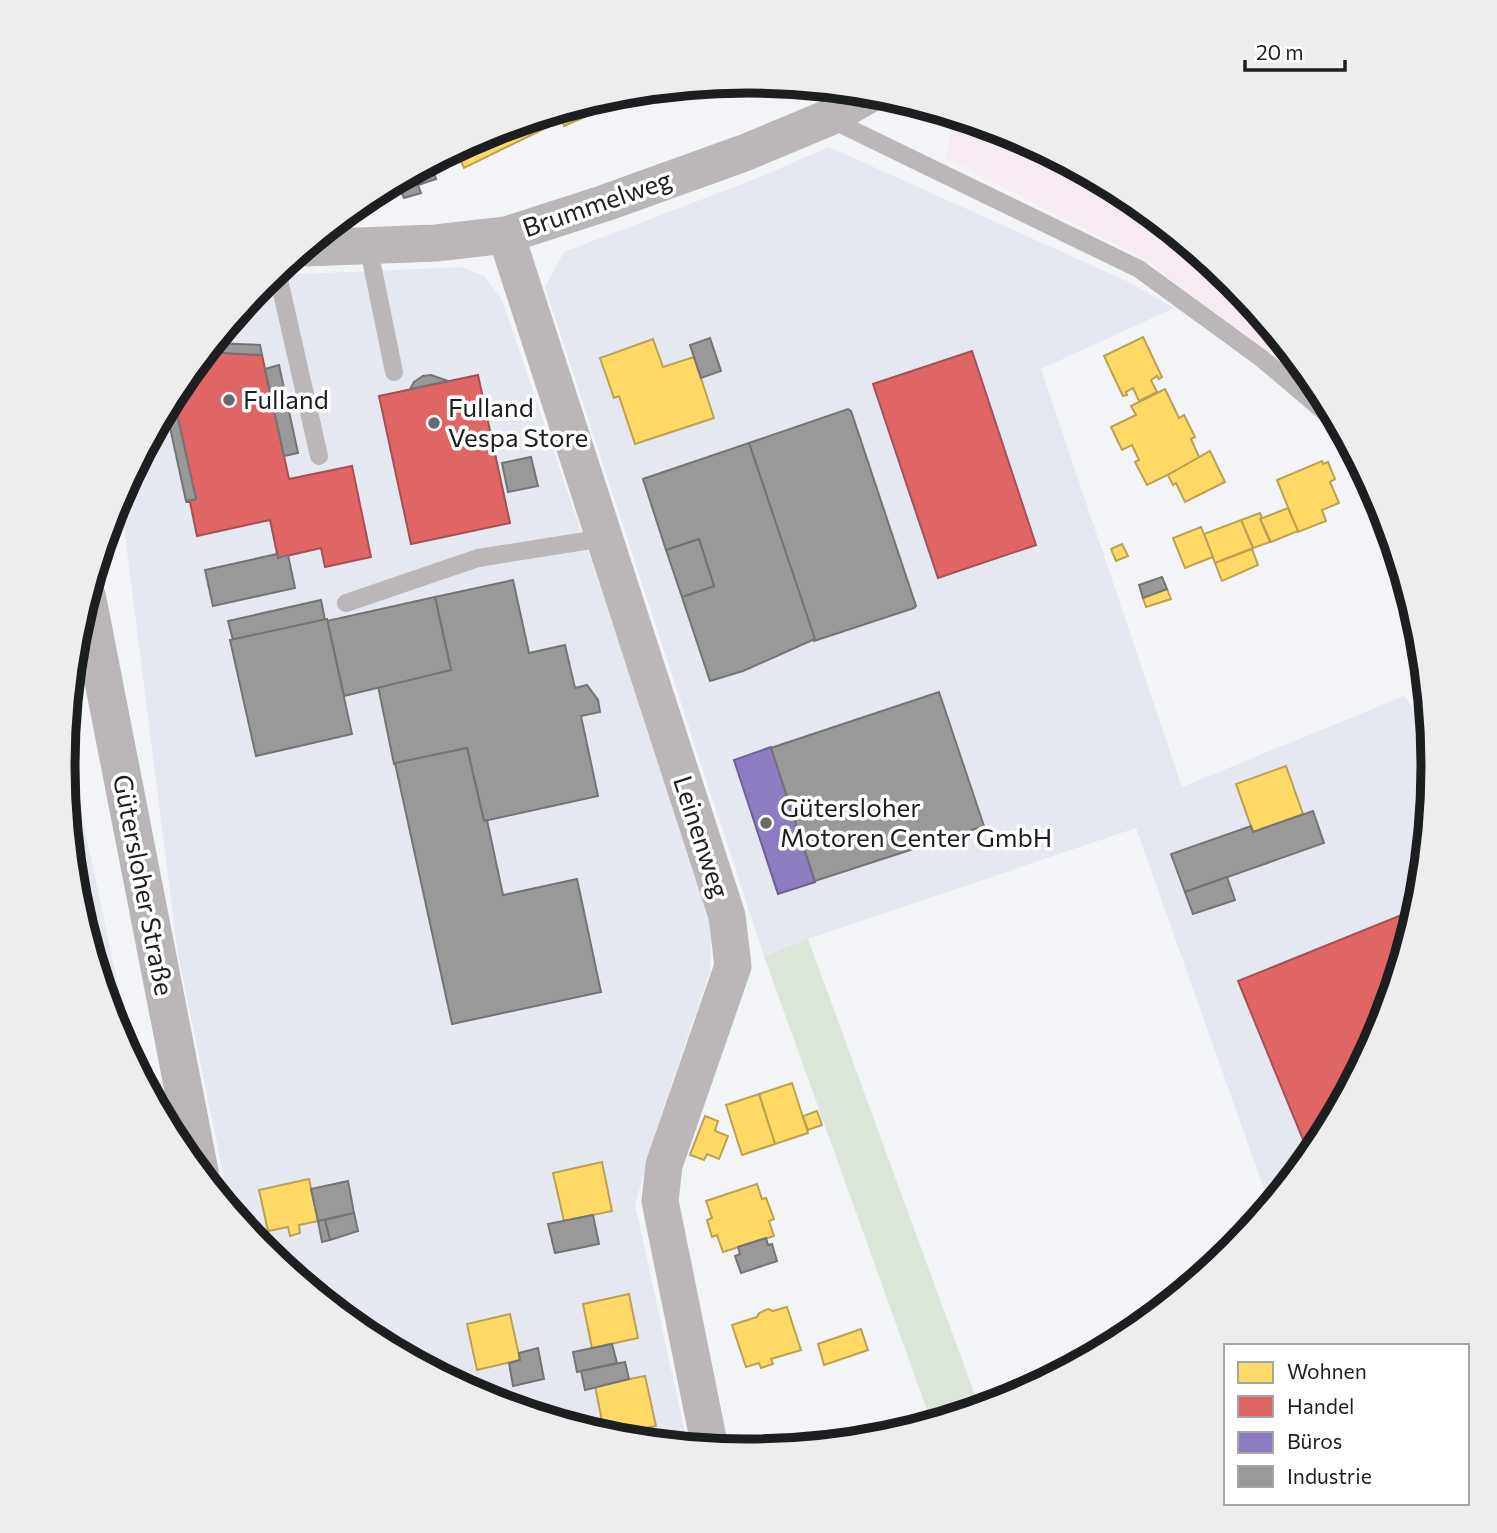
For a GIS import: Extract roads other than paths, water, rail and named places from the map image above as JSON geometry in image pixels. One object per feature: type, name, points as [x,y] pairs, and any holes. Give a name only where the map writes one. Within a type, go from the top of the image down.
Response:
[{"type":"main road","name":"Gütersloher Straße","points":[[91,620],[195,1150]]},
{"type":"street","name":"Brummelweg","points":[[321,247],[436,243],[506,235],[744,153],[828,118],[856,102]]},
{"type":"street","name":"Leinenweg","points":[[506,235],[727,916],[733,966],[664,1165],[660,1201],[708,1438]]},
{"type":"lane","points":[[828,118],[1139,269],[1261,358],[1316,404]]},
{"type":"lane","points":[[368,245],[394,372]]},
{"type":"lane","points":[[280,283],[319,456]]},
{"type":"lane","points":[[346,603],[478,558],[604,538]]},
{"type":"place","name":"Fulland","points":[[229,400]]},
{"type":"place","name":"Fulland Vespa Store","points":[[434,423]]},
{"type":"place","name":"Gütersloher Motoren Center GmbH","points":[[766,823]]}]
